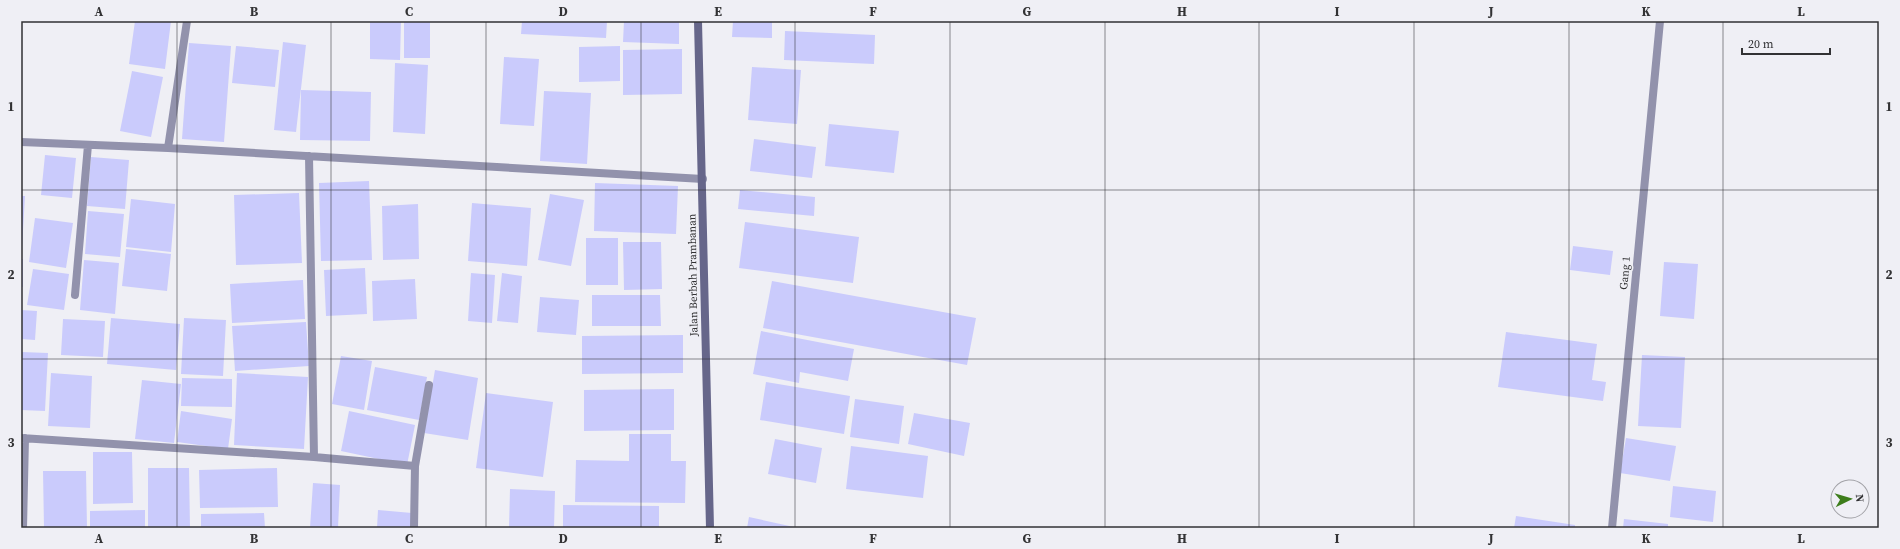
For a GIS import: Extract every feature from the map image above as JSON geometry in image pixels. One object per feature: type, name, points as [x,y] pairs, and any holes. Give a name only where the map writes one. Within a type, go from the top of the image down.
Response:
[{"type":"main road","name":"Jalan Berbah Prambanan","points":[[698,21],[710,528]]},
{"type":"street","points":[[168,148],[187,21]]},
{"type":"street","name":"Gang 1","points":[[1612,528],[1660,21]]},
{"type":"street","points":[[21,142],[168,148],[702,179]]},
{"type":"street","points":[[75,295],[88,145]]},
{"type":"street","points":[[309,156],[314,457]]},
{"type":"street","points":[[414,528],[415,466],[429,385]]},
{"type":"street","points":[[23,528],[23,438],[314,457],[415,466]]},
{"type":"building","points":[[135,21],[171,21],[165,69],[129,64]]},
{"type":"building","points":[[370,21],[401,21],[400,60],[370,59]]},
{"type":"building","points":[[404,21],[430,21],[430,58],[404,58]]},
{"type":"building","points":[[522,21],[607,21],[606,38],[521,34]]},
{"type":"building","points":[[624,21],[679,21],[679,44],[623,42]]},
{"type":"building","points":[[733,21],[772,21],[772,38],[732,37]]},
{"type":"building","points":[[785,31],[875,35],[874,64],[784,60]]},
{"type":"building","points":[[283,42],[306,45],[296,132],[274,130]]},
{"type":"building","points":[[189,43],[231,46],[224,142],[182,139]]},
{"type":"building","points":[[236,46],[279,50],[275,87],[232,83]]},
{"type":"building","points":[[620,46],[620,81],[579,82],[579,47]]},
{"type":"building","points":[[682,49],[682,94],[623,95],[623,50]]},
{"type":"building","points":[[504,57],[539,59],[534,126],[500,124]]},
{"type":"building","points":[[395,63],[428,65],[425,134],[393,132]]},
{"type":"building","points":[[752,67],[801,70],[797,124],[748,120]]},
{"type":"building","points":[[132,71],[163,77],[151,137],[120,131]]},
{"type":"building","points":[[301,90],[371,92],[370,141],[300,140]]},
{"type":"building","points":[[544,91],[591,93],[587,164],[540,161]]},
{"type":"building","points":[[829,124],[899,131],[894,173],[825,166]]},
{"type":"building","points":[[754,139],[816,147],[812,178],[750,171]]},
{"type":"building","points":[[45,155],[76,158],[72,198],[41,195]]},
{"type":"building","points":[[91,157],[129,160],[125,209],[87,206]]},
{"type":"building","points":[[369,181],[372,260],[321,261],[319,183]]},
{"type":"building","points":[[595,183],[678,186],[676,234],[594,231]]},
{"type":"building","points":[[740,190],[815,197],[814,216],[738,209]]},
{"type":"building","points":[[299,193],[302,263],[236,265],[234,195]]},
{"type":"building","points":[[550,194],[584,200],[571,266],[538,260]]},
{"type":"building","points":[[21,196],[25,196],[22,248],[21,248]]},
{"type":"building","points":[[131,199],[175,204],[171,252],[126,247]]},
{"type":"building","points":[[472,203],[531,208],[527,266],[468,261]]},
{"type":"building","points":[[418,204],[419,259],[383,260],[382,206]]},
{"type":"building","points":[[88,211],[124,214],[120,257],[85,254]]},
{"type":"building","points":[[35,218],[73,223],[66,268],[29,262]]},
{"type":"building","points":[[745,222],[859,237],[853,283],[739,268]]},
{"type":"building","points":[[586,238],[618,238],[618,285],[586,285]]},
{"type":"building","points":[[623,242],[661,242],[662,289],[624,290]]},
{"type":"building","points":[[1573,246],[1613,251],[1610,275],[1570,270]]},
{"type":"building","points":[[126,249],[171,254],[167,291],[122,286]]},
{"type":"building","points":[[21,259],[23,259],[23,287],[21,287]]},
{"type":"building","points":[[84,260],[119,263],[115,314],[80,310]]},
{"type":"building","points":[[1664,262],[1698,264],[1694,319],[1660,316]]},
{"type":"building","points":[[365,268],[367,314],[326,316],[324,270]]},
{"type":"building","points":[[33,269],[69,274],[64,310],[27,305]]},
{"type":"building","points":[[471,273],[495,275],[492,323],[468,321]]},
{"type":"building","points":[[502,273],[522,276],[518,323],[497,321]]},
{"type":"building","points":[[415,279],[417,319],[373,321],[372,281]]},
{"type":"building","points":[[303,280],[305,319],[232,323],[230,284]]},
{"type":"building","points":[[772,281],[976,318],[967,365],[763,328]]},
{"type":"building","points":[[592,295],[660,295],[661,326],[592,326]]},
{"type":"building","points":[[540,297],[579,300],[576,335],[537,332]]},
{"type":"building","points":[[21,310],[37,311],[35,340],[21,339]]},
{"type":"building","points":[[111,318],[180,324],[176,370],[107,364]]},
{"type":"building","points":[[184,318],[226,320],[223,376],[181,374]]},
{"type":"building","points":[[63,319],[105,321],[103,357],[61,355]]},
{"type":"building","points":[[306,322],[309,366],[235,371],[232,326]]},
{"type":"building","points":[[761,331],[854,349],[848,381],[800,372],[799,383],[753,374]]},
{"type":"building","points":[[1506,332],[1597,344],[1592,380],[1606,382],[1603,401],[1498,387]]},
{"type":"building","points":[[683,335],[683,373],[582,374],[582,336]]},
{"type":"building","points":[[21,352],[48,353],[45,411],[21,410]]},
{"type":"building","points":[[1642,355],[1685,357],[1681,428],[1638,426]]},
{"type":"building","points":[[341,356],[372,361],[364,410],[332,404]]},
{"type":"building","points":[[375,367],[427,377],[419,420],[367,410]]},
{"type":"building","points":[[435,370],[478,378],[468,440],[424,433]]},
{"type":"building","points":[[51,373],[92,376],[90,428],[48,426]]},
{"type":"building","points":[[237,373],[308,377],[304,449],[234,445]]},
{"type":"building","points":[[182,378],[232,379],[232,407],[181,406]]},
{"type":"building","points":[[142,380],[181,384],[174,443],[135,439]]},
{"type":"building","points":[[766,382],[850,396],[844,434],[760,420]]},
{"type":"building","points":[[674,389],[674,430],[584,431],[584,390]]},
{"type":"building","points":[[486,393],[553,402],[543,477],[476,468]]},
{"type":"building","points":[[855,399],[904,406],[899,444],[850,437]]},
{"type":"building","points":[[181,411],[232,419],[228,449],[177,442]]},
{"type":"building","points":[[349,411],[415,425],[407,465],[341,451]]},
{"type":"building","points":[[914,413],[970,423],[964,456],[908,444]]},
{"type":"building","points":[[629,434],[671,434],[671,461],[686,461],[685,503],[575,502],[576,460],[629,461]]},
{"type":"building","points":[[1626,438],[1676,446],[1670,481],[1620,473]]},
{"type":"building","points":[[775,439],[822,448],[816,483],[768,474]]},
{"type":"building","points":[[851,446],[928,456],[923,498],[846,489]]},
{"type":"building","points":[[93,452],[132,452],[133,503],[93,504]]},
{"type":"building","points":[[148,468],[189,468],[190,528],[148,528]]},
{"type":"building","points":[[277,468],[278,507],[200,508],[199,470]]},
{"type":"building","points":[[43,471],[86,471],[87,528],[44,528]]},
{"type":"building","points":[[313,483],[340,485],[338,528],[310,528]]},
{"type":"building","points":[[1673,486],[1716,491],[1713,522],[1670,517]]},
{"type":"building","points":[[510,489],[555,491],[554,528],[509,528]]},
{"type":"building","points":[[563,505],[659,506],[659,528],[563,528]]},
{"type":"building","points":[[145,510],[145,528],[90,528],[90,511]]},
{"type":"building","points":[[378,510],[412,513],[411,528],[377,528]]},
{"type":"building","points":[[264,513],[265,528],[201,528],[201,514]]},
{"type":"building","points":[[1516,516],[1575,525],[1575,528],[1514,528]]},
{"type":"building","points":[[749,517],[794,527],[794,528],[747,528]]},
{"type":"building","points":[[1624,519],[1668,524],[1668,528],[1623,528]]}]
